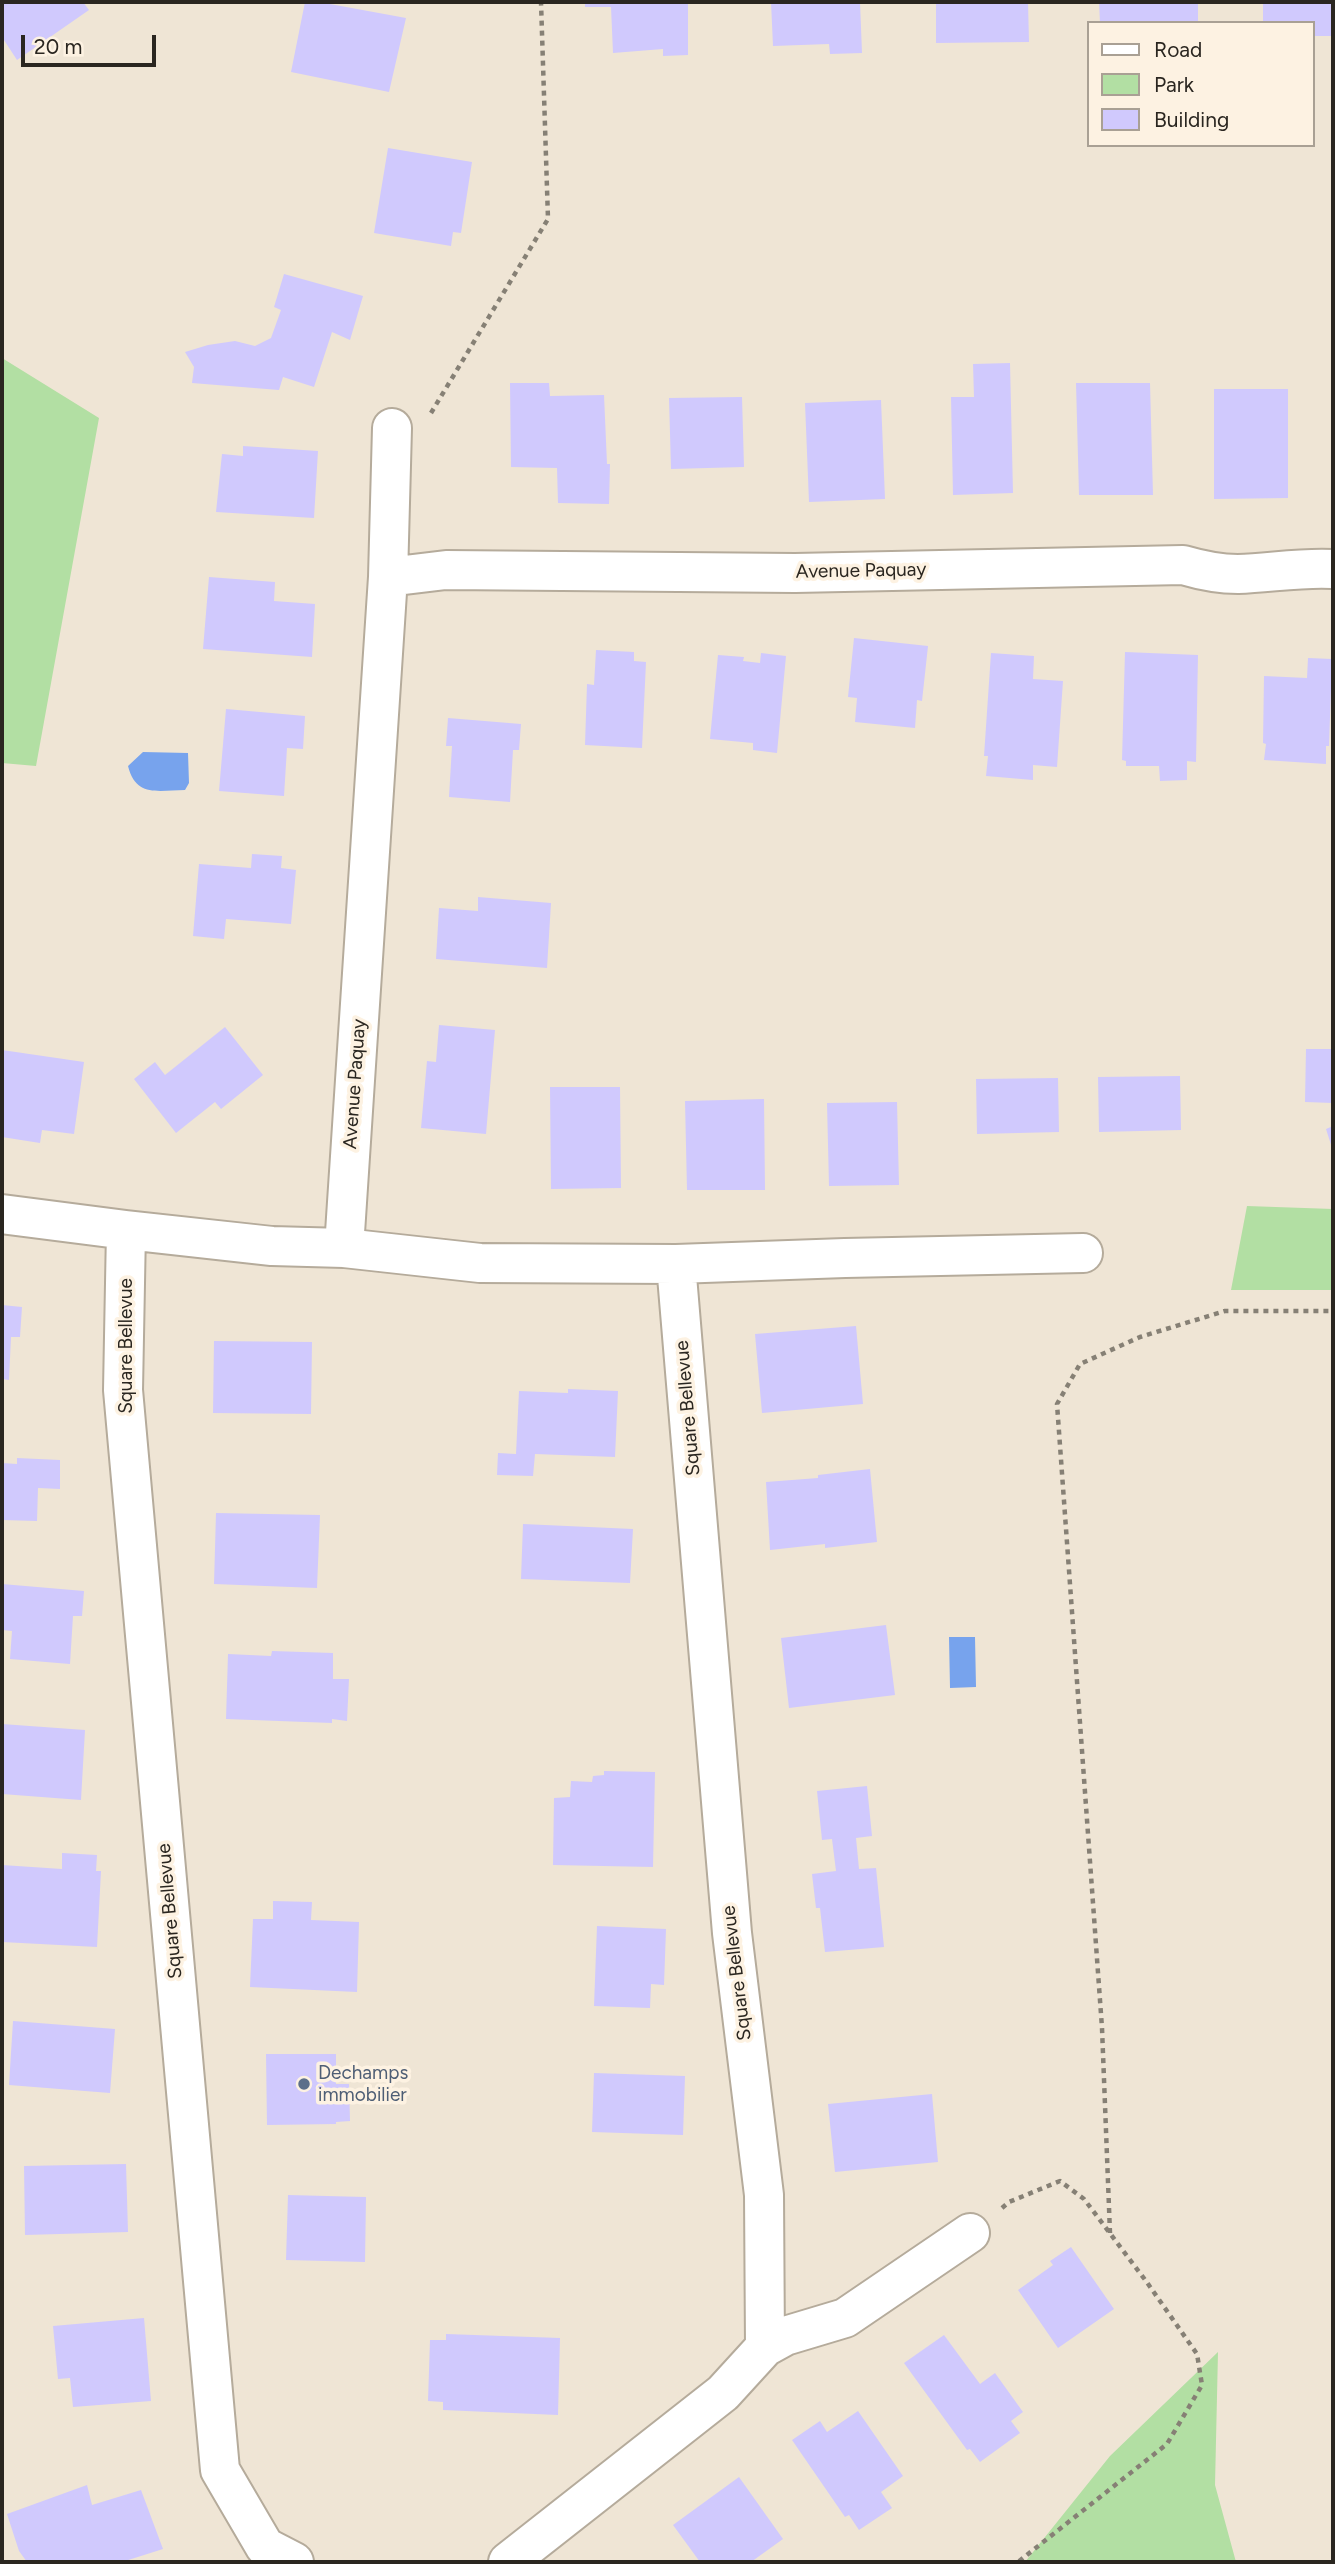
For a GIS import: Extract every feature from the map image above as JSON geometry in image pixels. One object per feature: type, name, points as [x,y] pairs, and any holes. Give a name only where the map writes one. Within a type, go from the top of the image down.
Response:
[{"type":"street","name":"Avenue Paquay","points":[[344,1248],[388,577],[392,428]]},
{"type":"street","name":"Avenue Paquay","points":[[388,577],[446,570],[795,573],[1183,565],[1236,574],[1333,569]]},
{"type":"street","points":[[2,1214],[272,1246],[344,1248],[480,1263],[676,1264],[1083,1253]]},
{"type":"street","name":"Square Bellevue","points":[[127,1230],[123,1390],[220,2470],[265,2547],[294,2562]]},
{"type":"street","name":"Square Bellevue","points":[[676,1264],[732,1933],[764,2195],[765,2347]]},
{"type":"street","points":[[508,2562],[723,2393],[765,2347],[785,2336],[845,2318],[970,2233]]},
{"type":"path","points":[[390,467],[427,421],[548,219],[541,2]]},
{"type":"path","points":[[1110,2233],[1102,2028],[1057,1404],[1080,1364],[1140,1337],[1225,1311],[1333,1311]]},
{"type":"path","points":[[970,2233],[1009,2202],[1060,2180],[1084,2199],[1197,2354],[1202,2385],[1167,2444],[1018,2562]]},
{"type":"green space","points":[[2,358],[99,418],[36,766],[2,763]]},
{"type":"green space","points":[[1247,1206],[1333,1209],[1333,1290],[1231,1290]]},
{"type":"green space","points":[[1218,2352],[1215,2485],[1236,2562],[1025,2562],[1110,2456]]},
{"type":"water","points":[[143,752],[188,753],[189,783],[185,790],[150,790],[137,783],[128,766]]},
{"type":"water","points":[[949,1637],[975,1637],[976,1687],[950,1688]]},
{"type":"building","points":[[2,2],[83,2],[89,10],[17,60],[2,37]]},
{"type":"building","points":[[305,2],[319,2],[406,18],[389,92],[291,72]]},
{"type":"building","points":[[585,2],[688,2],[688,55],[663,56],[663,49],[613,53],[611,7],[585,7]]},
{"type":"building","points":[[771,2],[860,2],[862,53],[830,54],[829,44],[773,46]]},
{"type":"building","points":[[936,2],[1028,2],[1029,42],[936,43]]},
{"type":"building","points":[[1099,2],[1198,2],[1198,21],[1100,21]]},
{"type":"building","points":[[1263,2],[1333,2],[1333,36],[1314,36],[1314,21],[1263,21]]},
{"type":"building","points":[[388,148],[472,162],[461,233],[453,232],[451,246],[374,233]]},
{"type":"building","points":[[284,274],[363,296],[350,340],[332,332],[314,387],[283,377],[279,390],[192,383],[194,367],[185,352],[235,341],[255,346],[271,338],[281,310],[274,307]]},
{"type":"building","points":[[1010,363],[1013,493],[953,495],[951,397],[974,397],[973,364]]},
{"type":"building","points":[[510,383],[549,383],[550,396],[604,395],[607,464],[610,464],[609,504],[558,503],[557,468],[511,467]]},
{"type":"building","points":[[1076,383],[1150,383],[1153,495],[1079,495]]},
{"type":"building","points":[[1214,389],[1288,389],[1288,498],[1214,499]]},
{"type":"building","points":[[742,397],[744,467],[671,469],[669,398]]},
{"type":"building","points":[[881,400],[885,499],[809,502],[805,403]]},
{"type":"building","points":[[243,446],[318,451],[314,518],[216,512],[222,454],[243,456]]},
{"type":"building","points":[[209,577],[275,582],[274,601],[315,604],[312,657],[203,649]]},
{"type":"building","points":[[854,638],[928,646],[922,701],[917,700],[915,728],[855,722],[857,698],[848,697]]},
{"type":"building","points":[[596,650],[634,652],[634,661],[646,662],[642,748],[585,745],[587,684],[594,685]]},
{"type":"building","points":[[1125,652],[1198,655],[1196,762],[1187,761],[1187,780],[1160,781],[1159,766],[1126,766],[1126,761],[1122,760]]},
{"type":"building","points":[[761,653],[786,656],[777,753],[753,750],[753,743],[710,739],[718,655],[744,657],[743,661],[760,663]]},
{"type":"building","points":[[991,653],[1034,656],[1033,679],[1063,681],[1057,767],[1033,765],[1033,780],[986,776],[988,756],[984,756]]},
{"type":"building","points":[[1308,658],[1332,659],[1326,764],[1264,760],[1264,676],[1307,678]]},
{"type":"building","points":[[226,709],[305,716],[303,749],[287,748],[284,796],[219,791]]},
{"type":"building","points":[[448,718],[521,724],[519,750],[513,750],[510,802],[449,797],[452,746],[446,746]]},
{"type":"building","points":[[252,854],[282,856],[281,868],[296,870],[291,924],[226,919],[224,939],[193,936],[199,864],[251,868]]},
{"type":"building","points":[[478,897],[551,903],[547,968],[436,959],[439,908],[478,911]]},
{"type":"building","points":[[439,1025],[495,1030],[486,1134],[421,1128],[427,1061],[436,1062]]},
{"type":"building","points":[[225,1027],[263,1075],[221,1109],[215,1102],[176,1133],[134,1079],[155,1062],[165,1075]]},
{"type":"building","points":[[1306,1049],[1333,1049],[1333,1103],[1305,1102]]},
{"type":"building","points":[[2,1050],[84,1062],[74,1134],[42,1130],[40,1143],[2,1137]]},
{"type":"building","points":[[1180,1076],[1181,1130],[1099,1132],[1098,1077]]},
{"type":"building","points":[[1058,1078],[1059,1132],[977,1134],[976,1079]]},
{"type":"building","points":[[550,1087],[620,1087],[621,1188],[551,1189]]},
{"type":"building","points":[[764,1099],[765,1190],[687,1190],[685,1101]]},
{"type":"building","points":[[897,1102],[899,1185],[829,1186],[827,1103]]},
{"type":"building","points":[[1333,1126],[1333,1151],[1326,1129]]},
{"type":"building","points":[[2,1305],[22,1307],[20,1337],[11,1337],[9,1380],[2,1379]]},
{"type":"building","points":[[856,1326],[863,1404],[762,1413],[755,1334]]},
{"type":"building","points":[[214,1341],[312,1342],[311,1414],[213,1413]]},
{"type":"building","points":[[568,1389],[618,1391],[615,1457],[535,1454],[533,1476],[497,1475],[498,1453],[516,1454],[519,1391],[568,1393]]},
{"type":"building","points":[[17,1458],[60,1460],[60,1489],[38,1488],[37,1521],[2,1520],[2,1463],[17,1464]]},
{"type":"building","points":[[870,1469],[877,1542],[825,1548],[825,1544],[770,1550],[766,1482],[818,1478],[818,1475]]},
{"type":"building","points":[[216,1513],[320,1515],[317,1588],[214,1584]]},
{"type":"building","points":[[523,1524],[633,1529],[630,1583],[521,1579]]},
{"type":"building","points":[[2,1584],[84,1591],[82,1616],[73,1616],[70,1664],[10,1659],[12,1631],[2,1630]]},
{"type":"building","points":[[886,1625],[895,1695],[789,1708],[781,1638]]},
{"type":"building","points":[[272,1651],[333,1653],[333,1679],[349,1679],[347,1721],[332,1719],[332,1723],[226,1719],[228,1654],[271,1656]]},
{"type":"building","points":[[2,1724],[85,1730],[81,1800],[2,1794]]},
{"type":"building","points":[[604,1771],[655,1772],[653,1867],[553,1865],[554,1798],[570,1797],[571,1781],[592,1782],[593,1776],[604,1775]]},
{"type":"building","points":[[867,1786],[872,1836],[856,1838],[859,1869],[876,1868],[884,1947],[825,1952],[820,1908],[816,1908],[812,1874],[836,1871],[832,1839],[822,1840],[817,1791]]},
{"type":"building","points":[[62,1853],[97,1855],[96,1871],[101,1871],[97,1947],[2,1942],[2,1865],[62,1869]]},
{"type":"building","points":[[273,1901],[312,1902],[311,1920],[359,1922],[357,1992],[250,1987],[253,1919],[273,1919]]},
{"type":"building","points":[[597,1926],[666,1929],[664,1985],[651,1984],[650,2008],[594,2006]]},
{"type":"building","points":[[13,2021],[115,2029],[110,2093],[9,2085]]},
{"type":"building","points":[[266,2054],[336,2054],[336,2084],[349,2084],[350,2121],[336,2124],[267,2125]]},
{"type":"building","points":[[594,2073],[685,2076],[683,2135],[592,2132]]},
{"type":"building","points":[[932,2094],[938,2162],[835,2172],[828,2104]]},
{"type":"building","points":[[126,2164],[128,2232],[25,2235],[24,2166]]},
{"type":"building","points":[[288,2195],[366,2197],[365,2262],[286,2260]]},
{"type":"building","points":[[1071,2247],[1114,2309],[1058,2348],[1018,2290],[1053,2265],[1050,2261]]},
{"type":"building","points":[[144,2318],[151,2401],[73,2407],[70,2378],[58,2379],[53,2326]]},
{"type":"building","points":[[446,2334],[560,2338],[558,2415],[443,2410],[443,2402],[428,2401],[430,2340],[446,2340]]},
{"type":"building","points":[[944,2335],[980,2384],[995,2373],[1023,2412],[1011,2421],[1020,2433],[980,2462],[970,2449],[967,2450],[904,2363]]},
{"type":"building","points":[[858,2411],[903,2476],[881,2492],[892,2508],[859,2530],[849,2515],[845,2517],[792,2440],[820,2421],[827,2432]]},
{"type":"building","points":[[739,2477],[783,2539],[751,2562],[700,2562],[673,2525]]},
{"type":"building","points":[[87,2485],[92,2505],[141,2490],[163,2549],[122,2562],[27,2562],[19,2551],[7,2514]]},
{"type":"place","name":"Dechamps immobilier","points":[[304,2084]]}]
